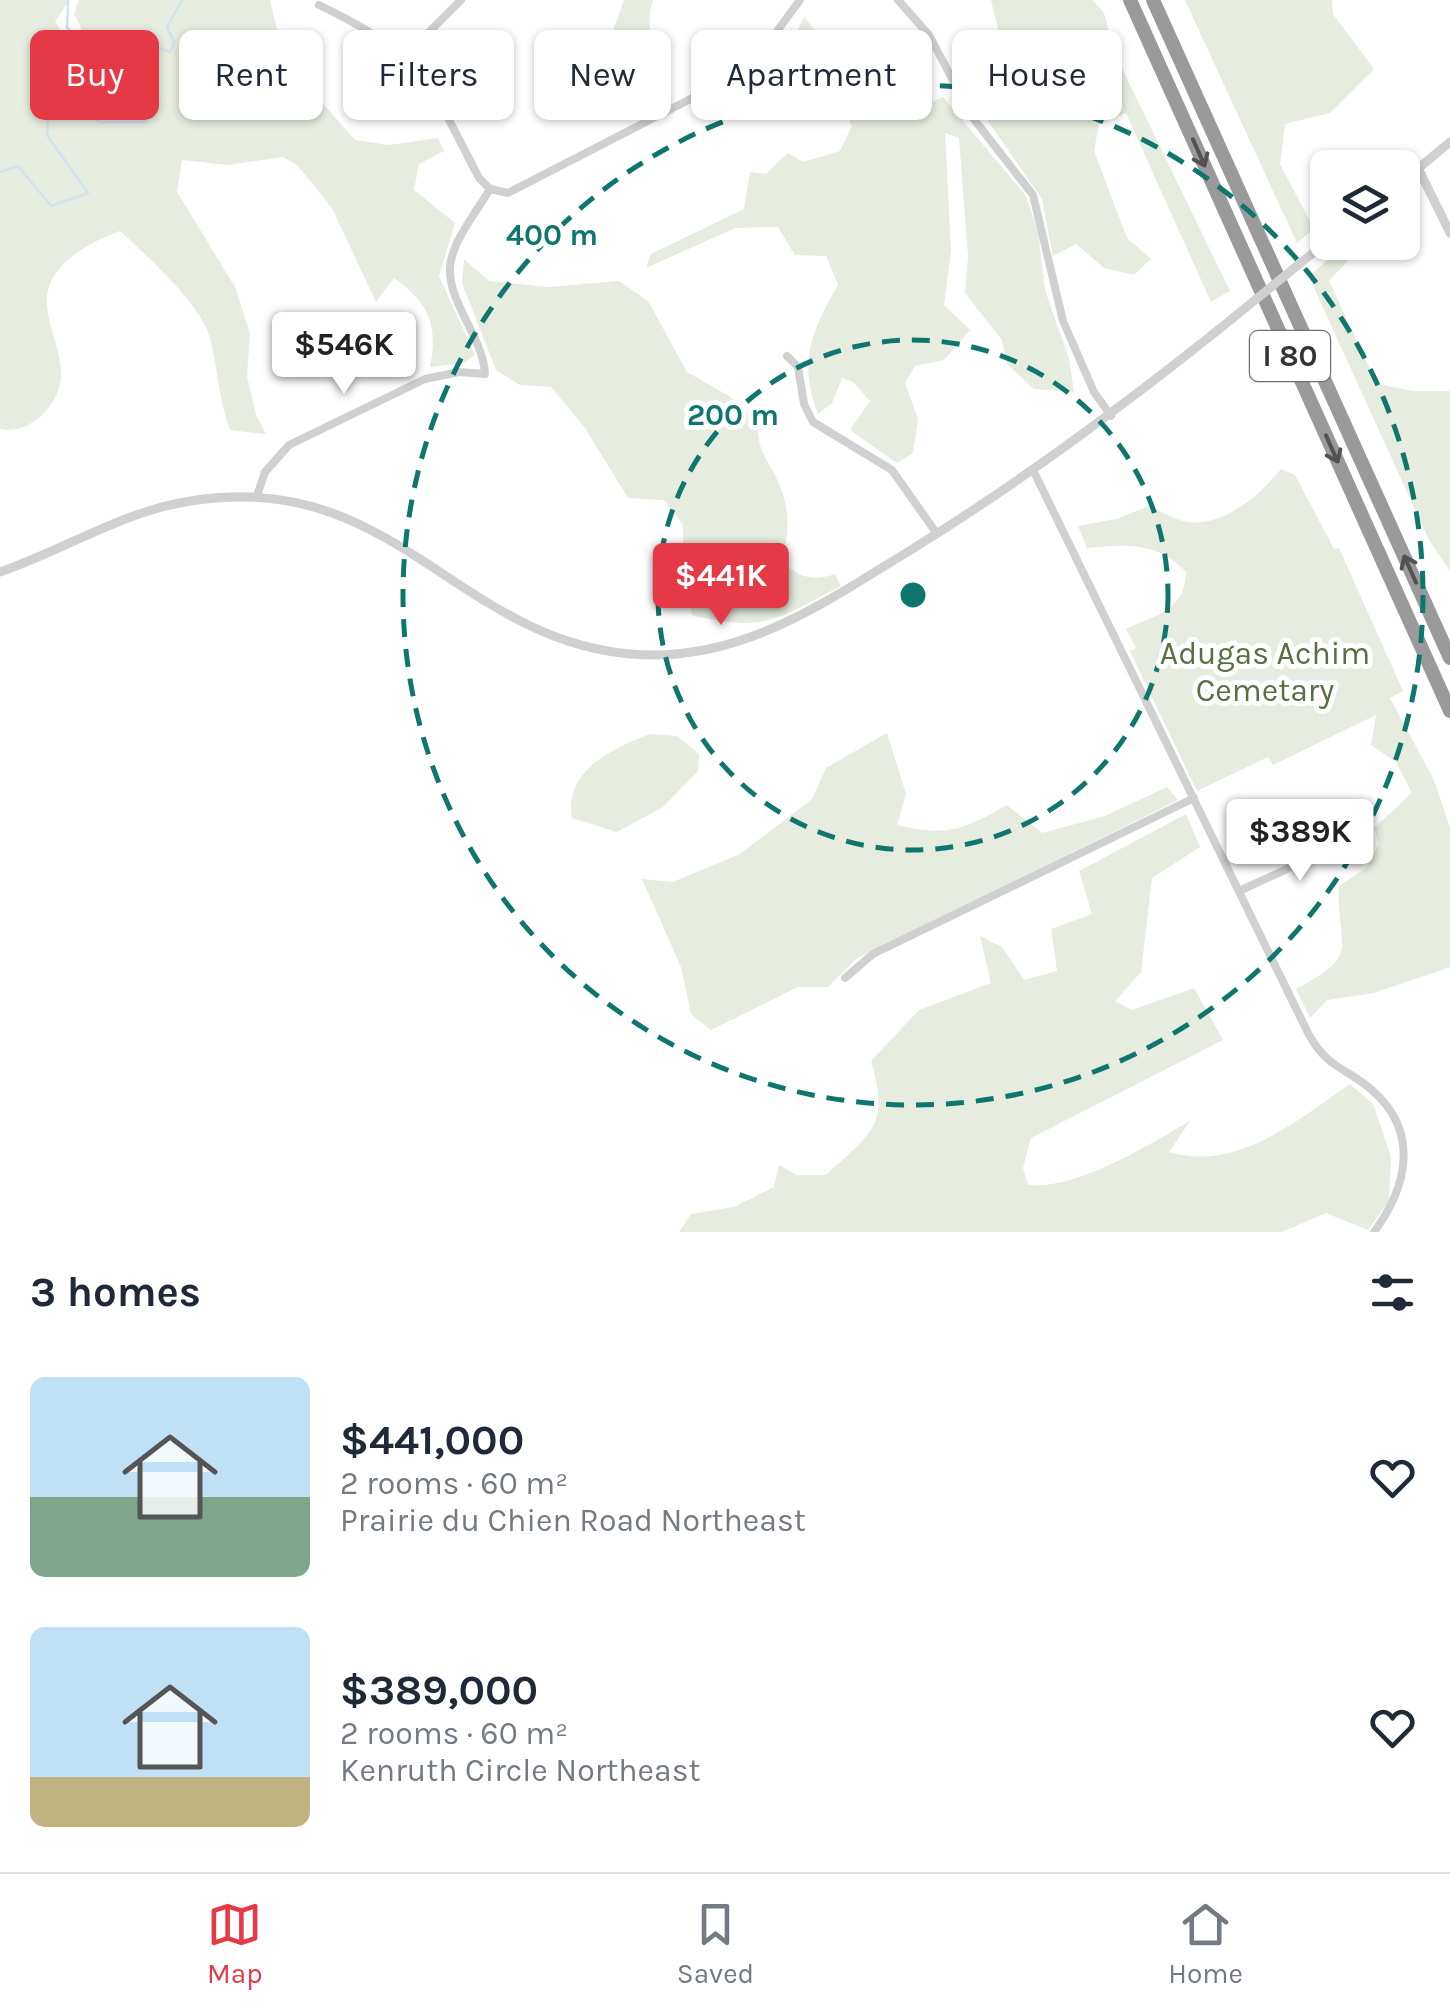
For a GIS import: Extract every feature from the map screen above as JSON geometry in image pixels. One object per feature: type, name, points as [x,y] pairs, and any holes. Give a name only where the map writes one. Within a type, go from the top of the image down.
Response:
[{"type":"highway","name":"I 80","points":[[1130,0],[1450,711]]},
{"type":"highway","name":"I 80","points":[[1154,0],[1450,658]]},
{"type":"street","points":[[431,30],[460,0]]},
{"type":"street","points":[[448,120],[478,178],[490,189],[515,191],[724,83],[761,53],[800,0]]},
{"type":"street","points":[[898,0],[929,35],[973,118],[1033,195],[1063,320],[1094,392],[1112,416]]},
{"type":"street","points":[[312,16],[320,2],[370,30]]},
{"type":"street","points":[[1420,169],[1450,142]]},
{"type":"street","points":[[1420,172],[1450,233]]},
{"type":"street","points":[[256,496],[265,472],[289,446],[425,380],[460,372],[485,374],[483,354],[452,283],[450,264],[490,189]]},
{"type":"street","points":[[0,572],[153,510],[217,497],[256,496],[321,507],[364,523],[497,609],[548,635],[592,648],[644,655],[705,651],[781,628],[1034,472],[1112,416],[1310,255]]},
{"type":"street","points":[[787,356],[798,368],[804,404],[814,422],[892,470],[937,534]]},
{"type":"street","points":[[1034,472],[1319,1053],[1332,1067],[1369,1088],[1392,1117],[1402,1146],[1404,1171],[1399,1195],[1374,1232]]},
{"type":"street","points":[[844,978],[874,954],[1194,798]]},
{"type":"street","points":[[1239,892],[1346,842]]},
{"type":"green space","points":[[0,0],[69,0],[55,22],[60,30],[30,30],[30,120],[159,120],[159,30],[82,30],[74,14],[79,0],[270,0],[277,30],[179,30],[179,120],[323,120],[323,105],[355,140],[389,145],[438,138],[444,151],[419,164],[414,190],[455,223],[439,276],[475,355],[464,363],[430,367],[432,327],[423,307],[394,278],[376,302],[332,208],[297,165],[283,157],[227,165],[182,160],[177,192],[235,287],[250,333],[247,376],[256,415],[266,434],[230,430],[205,325],[171,281],[120,231],[71,257],[53,278],[47,304],[60,364],[60,384],[50,406],[33,422],[11,430],[0,429]]},
{"type":"green space","points":[[624,0],[653,0],[650,30],[613,30]]},
{"type":"green space","points":[[991,0],[1093,0],[1104,13],[1109,30],[998,30]]},
{"type":"green space","points":[[1185,0],[1332,0],[1333,14],[1374,69],[1330,113],[1285,124],[1280,164],[1310,221],[1310,232],[1297,243]]},
{"type":"green space","points":[[804,17],[815,30],[798,30]]},
{"type":"green space","points":[[1122,68],[1230,291],[1211,302],[1126,113],[1122,115]]},
{"type":"green space","points":[[943,97],[952,108],[952,120],[962,120],[1026,196],[1038,232],[1045,290],[1069,359],[1074,392],[1034,389],[1007,364],[1002,340],[965,293],[968,256],[959,138],[945,133],[951,251],[944,305],[970,330],[944,360],[915,366],[905,383],[918,419],[913,453],[897,463],[850,430],[870,401],[853,382],[842,378],[832,403],[818,414],[809,378],[810,348],[838,285],[826,256],[795,255],[778,227],[735,228],[646,268],[651,254],[744,209],[750,172],[766,174],[788,153],[803,162],[840,151],[852,126],[849,120],[932,120],[932,102]]},
{"type":"green space","points":[[987,120],[1109,120],[1099,124],[1094,151],[1127,238],[1151,259],[1134,275],[1104,268],[1076,244],[1053,256],[1042,199]]},
{"type":"green space","points":[[464,259],[489,281],[549,287],[619,281],[648,301],[687,372],[729,396],[758,421],[762,451],[786,508],[782,562],[807,577],[835,574],[841,586],[770,620],[738,623],[692,615],[684,575],[683,525],[664,500],[628,498],[585,428],[551,387],[520,385],[496,370],[462,283]]},
{"type":"green space","points":[[1327,260],[1348,260],[1329,281],[1377,384],[1413,391],[1450,391],[1450,571],[1429,540],[1309,277]]},
{"type":"green space","name":"Adugas Achim Cemetary","points":[[1281,469],[1295,475],[1334,549],[1339,548],[1403,691],[1390,698],[1434,780],[1450,828],[1450,967],[1374,993],[1327,1000],[1310,1018],[1296,989],[1331,967],[1339,957],[1339,886],[1366,868],[1379,844],[1374,828],[1412,793],[1396,762],[1371,745],[1376,715],[1273,765],[1268,757],[1197,791],[1130,651],[1136,648],[1126,629],[1175,603],[1185,584],[1186,572],[1164,555],[1141,547],[1087,548],[1078,526],[1116,519],[1149,506],[1187,522],[1214,519],[1252,499]]},
{"type":"green space","points":[[887,733],[906,794],[897,825],[954,829],[1007,805],[1042,833],[1105,816],[1167,787],[1178,800],[856,959],[828,987],[798,987],[711,1030],[691,1014],[681,967],[642,879],[673,882],[740,854],[812,799],[826,768]]},
{"type":"green space","points":[[650,734],[677,736],[699,754],[698,771],[663,807],[617,832],[572,818],[575,787],[593,764]]},
{"type":"green space","points":[[1186,814],[1200,847],[1152,878],[1141,972],[1115,1001],[1132,1010],[1194,988],[1223,1040],[1031,1138],[1023,1168],[1028,1185],[1047,1185],[1090,1173],[1190,1121],[1169,1152],[1219,1155],[1242,1149],[1288,1127],[1350,1084],[1373,1104],[1391,1157],[1389,1201],[1368,1230],[1326,1213],[1282,1232],[679,1232],[691,1214],[734,1207],[774,1187],[779,1165],[797,1175],[826,1175],[873,1127],[878,1101],[871,1061],[919,1010],[991,983],[980,936],[1002,947],[1024,980],[1057,971],[1051,929],[1092,914],[1079,871]]},
{"type":"waterway","points":[[0,172],[18,166],[51,206],[88,193],[47,135],[50,91],[100,122],[146,122],[144,85],[67,28],[68,0]]},
{"type":"waterway","points":[[159,48],[170,52],[174,42],[167,27],[182,0]]}]
